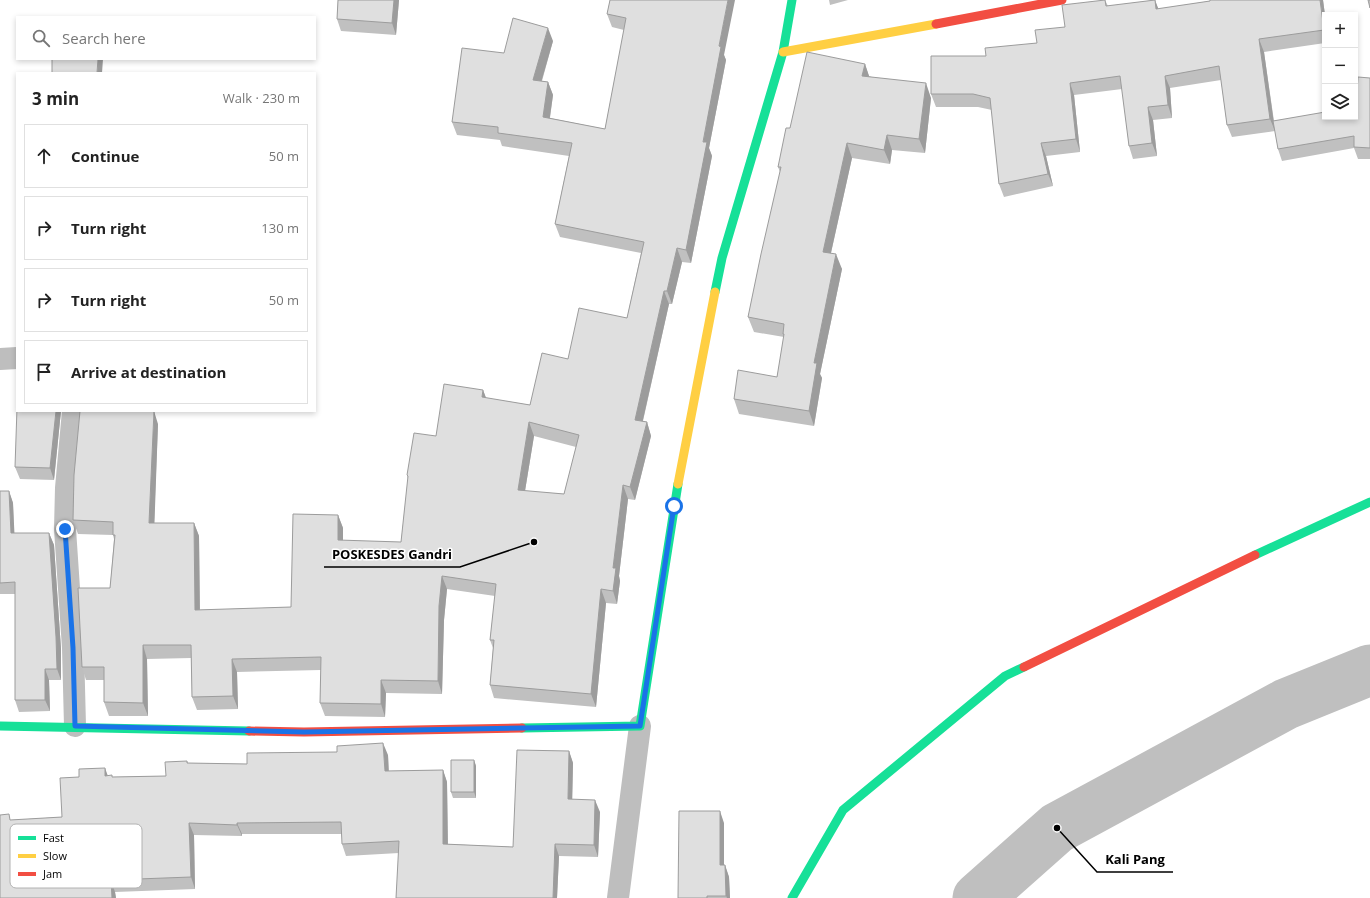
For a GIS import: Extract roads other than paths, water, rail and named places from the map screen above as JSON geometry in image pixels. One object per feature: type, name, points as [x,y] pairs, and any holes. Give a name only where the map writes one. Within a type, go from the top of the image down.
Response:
[{"type":"street","points":[[618,898],[640,726],[674,506],[722,258],[783,52],[792,0]]},
{"type":"street","points":[[783,52],[1062,0]]},
{"type":"street","points":[[0,359],[16,358]]},
{"type":"street","points":[[73,412],[66,488],[65,529],[73,648],[75,726]]},
{"type":"street","points":[[792,898],[843,810],[1005,676],[1239,562],[1370,502]]},
{"type":"street","points":[[0,726],[75,726],[304,732],[640,726]]},
{"type":"waterway","points":[[978,898],[1057,828],[1286,704],[1370,670]]},
{"type":"place","name":"POSKESDES Gandri","points":[[534,542]]},
{"type":"place","name":"Kali Pang","points":[[1057,828]]}]
